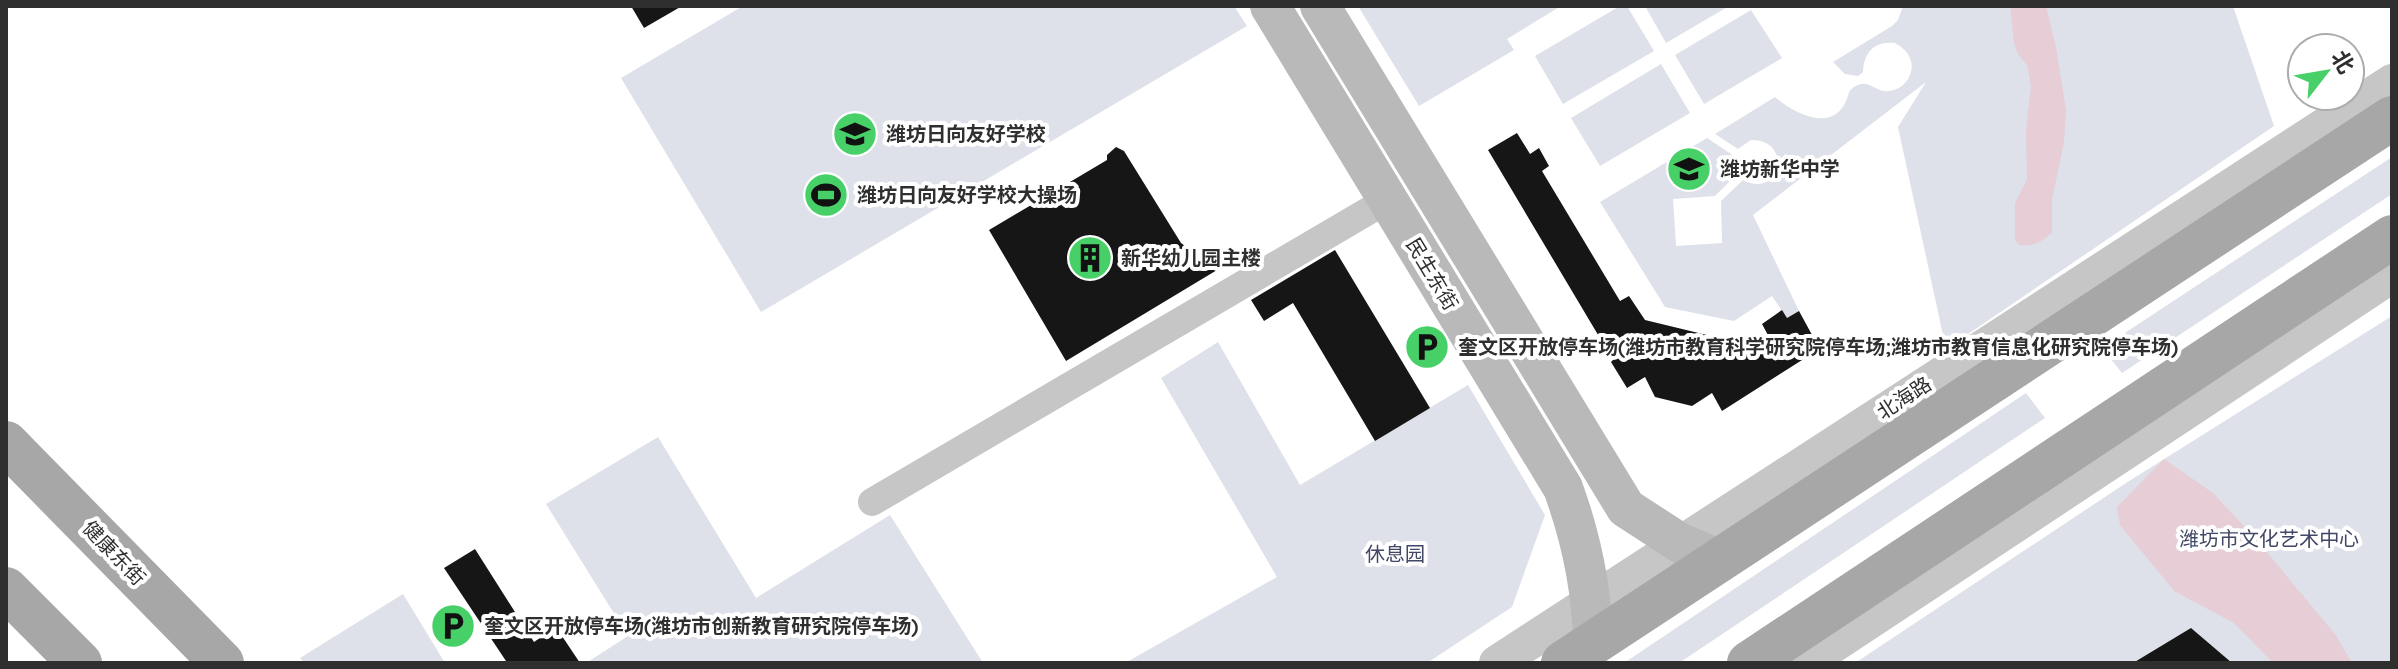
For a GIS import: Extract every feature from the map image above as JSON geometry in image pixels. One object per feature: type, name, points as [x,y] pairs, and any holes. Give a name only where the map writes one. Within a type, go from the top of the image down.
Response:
[{"type":"main road","name":"民生东街","points":[[1270,6],[1563,488],[1577,528],[1592,600],[1578,653]]},
{"type":"main road","points":[[1320,6],[1626,508],[1680,543],[1721,560]]},
{"type":"main road","name":"北海路","points":[[1578,653],[1721,560],[2176,242],[2392,118]]},
{"type":"main road","points":[[1749,663],[2392,237]]},
{"type":"main road","name":"健康东街","points":[[6,443],[222,663]]},
{"type":"main road","points":[[6,589],[80,663]]},
{"type":"street","name":"北海路","points":[[1497,663],[1680,543],[2176,242],[2392,82]]},
{"type":"street","points":[[872,502],[1387,200]]},
{"type":"street","points":[[1806,663],[2392,275]]},
{"type":"green space","name":"潍坊日向友好学校大操场","points":[[743,6],[1234,6],[1247,26],[761,312],[621,78]]},
{"type":"green space","points":[[1358,6],[1561,6],[1507,39],[1514,50],[1419,106]]},
{"type":"green space","points":[[1620,6],[1627,6],[1654,51],[1563,104],[1535,56]]},
{"type":"green space","points":[[1645,6],[1729,6],[1666,43]]},
{"type":"green space","points":[[1903,6],[2233,6],[2274,126],[1946,349],[1898,127],[1926,82],[1753,215],[1799,311],[1787,318],[1772,296],[1734,321],[1665,307],[1600,202],[1707,138],[1734,156],[1736,175],[1715,196],[1673,199],[1676,246],[1722,243],[1721,201],[1743,180],[1756,184],[1766,182],[1777,167],[1777,157],[1765,142],[1751,140],[1738,149],[1715,134],[1775,97],[1807,116],[1828,118],[1844,105],[1854,87],[1866,84],[1891,91],[1903,85],[1910,75],[1911,62],[1906,52],[1895,43],[1881,44],[1872,49],[1865,59],[1863,72],[1858,76],[1845,74],[1833,62],[1892,26]]},
{"type":"green space","points":[[1751,10],[1782,58],[1704,104],[1675,55]]},
{"type":"green space","points":[[1661,64],[1690,113],[1600,166],[1571,118]]},
{"type":"green space","points":[[2392,157],[2392,194],[2122,373],[2102,348]]},
{"type":"green space","name":"潍坊市文化艺术中心","points":[[2392,316],[2392,663],[1855,663],[2126,483]]},
{"type":"green space","name":"休息园","points":[[1218,342],[1300,485],[1468,385],[1545,515],[1512,607],[1427,663],[1125,663],[1277,577],[1161,378]]},
{"type":"green space","points":[[2026,393],[2045,418],[1679,663],[1624,663]]},
{"type":"green space","points":[[658,437],[756,598],[890,515],[983,663],[586,663],[628,636],[546,504]]},
{"type":"green space","points":[[403,594],[445,663],[305,663],[300,658]]},
{"type":"shaded area","points":[[2010,6],[2046,6],[2066,110],[2064,142],[2052,200],[2052,233],[2029,245],[2019,245],[2015,240],[2015,203],[2027,179],[2026,129],[2031,86],[2027,65],[2014,43]]},
{"type":"shaded area","points":[[2164,459],[2213,493],[2255,538],[2335,634],[2352,663],[2273,663],[2234,623],[2174,591],[2120,525],[2117,507]]},
{"type":"building","points":[[631,6],[682,6],[644,28]]},
{"type":"building","points":[[1517,133],[1530,154],[1539,148],[1549,166],[1542,171],[1620,301],[1629,296],[1645,320],[1777,352],[1762,324],[1782,310],[1787,318],[1799,311],[1817,344],[1808,350],[1810,355],[1722,411],[1712,393],[1692,406],[1655,397],[1645,377],[1627,388],[1488,150]]},
{"type":"building","name":"新华幼儿园主楼","points":[[1116,147],[1124,151],[1181,243],[1195,253],[1227,264],[1066,361],[989,230],[1107,160],[1107,155]]},
{"type":"building","points":[[1335,250],[1430,408],[1375,441],[1293,303],[1264,321],[1251,300]]},
{"type":"building","points":[[475,549],[534,642],[556,627],[580,663],[503,663],[506,661],[444,568]]},
{"type":"building","points":[[2191,628],[2232,663],[2133,663]]},
{"type":"place","name":"潍坊日向友好学校","points":[[855,134]]},
{"type":"place","name":"潍坊新华中学","points":[[1689,169]]},
{"type":"place","name":"潍坊日向友好学校大操场","points":[[826,195]]},
{"type":"place","name":"新华幼儿园主楼","points":[[1090,258]]},
{"type":"place","name":"奎文区开放停车场(潍坊市教育科学研究院停车场;潍坊市教育信息化研究院停车场)","points":[[1427,347]]},
{"type":"place","name":"奎文区开放停车场(潍坊市创新教育研究院停车场)","points":[[453,626]]}]
